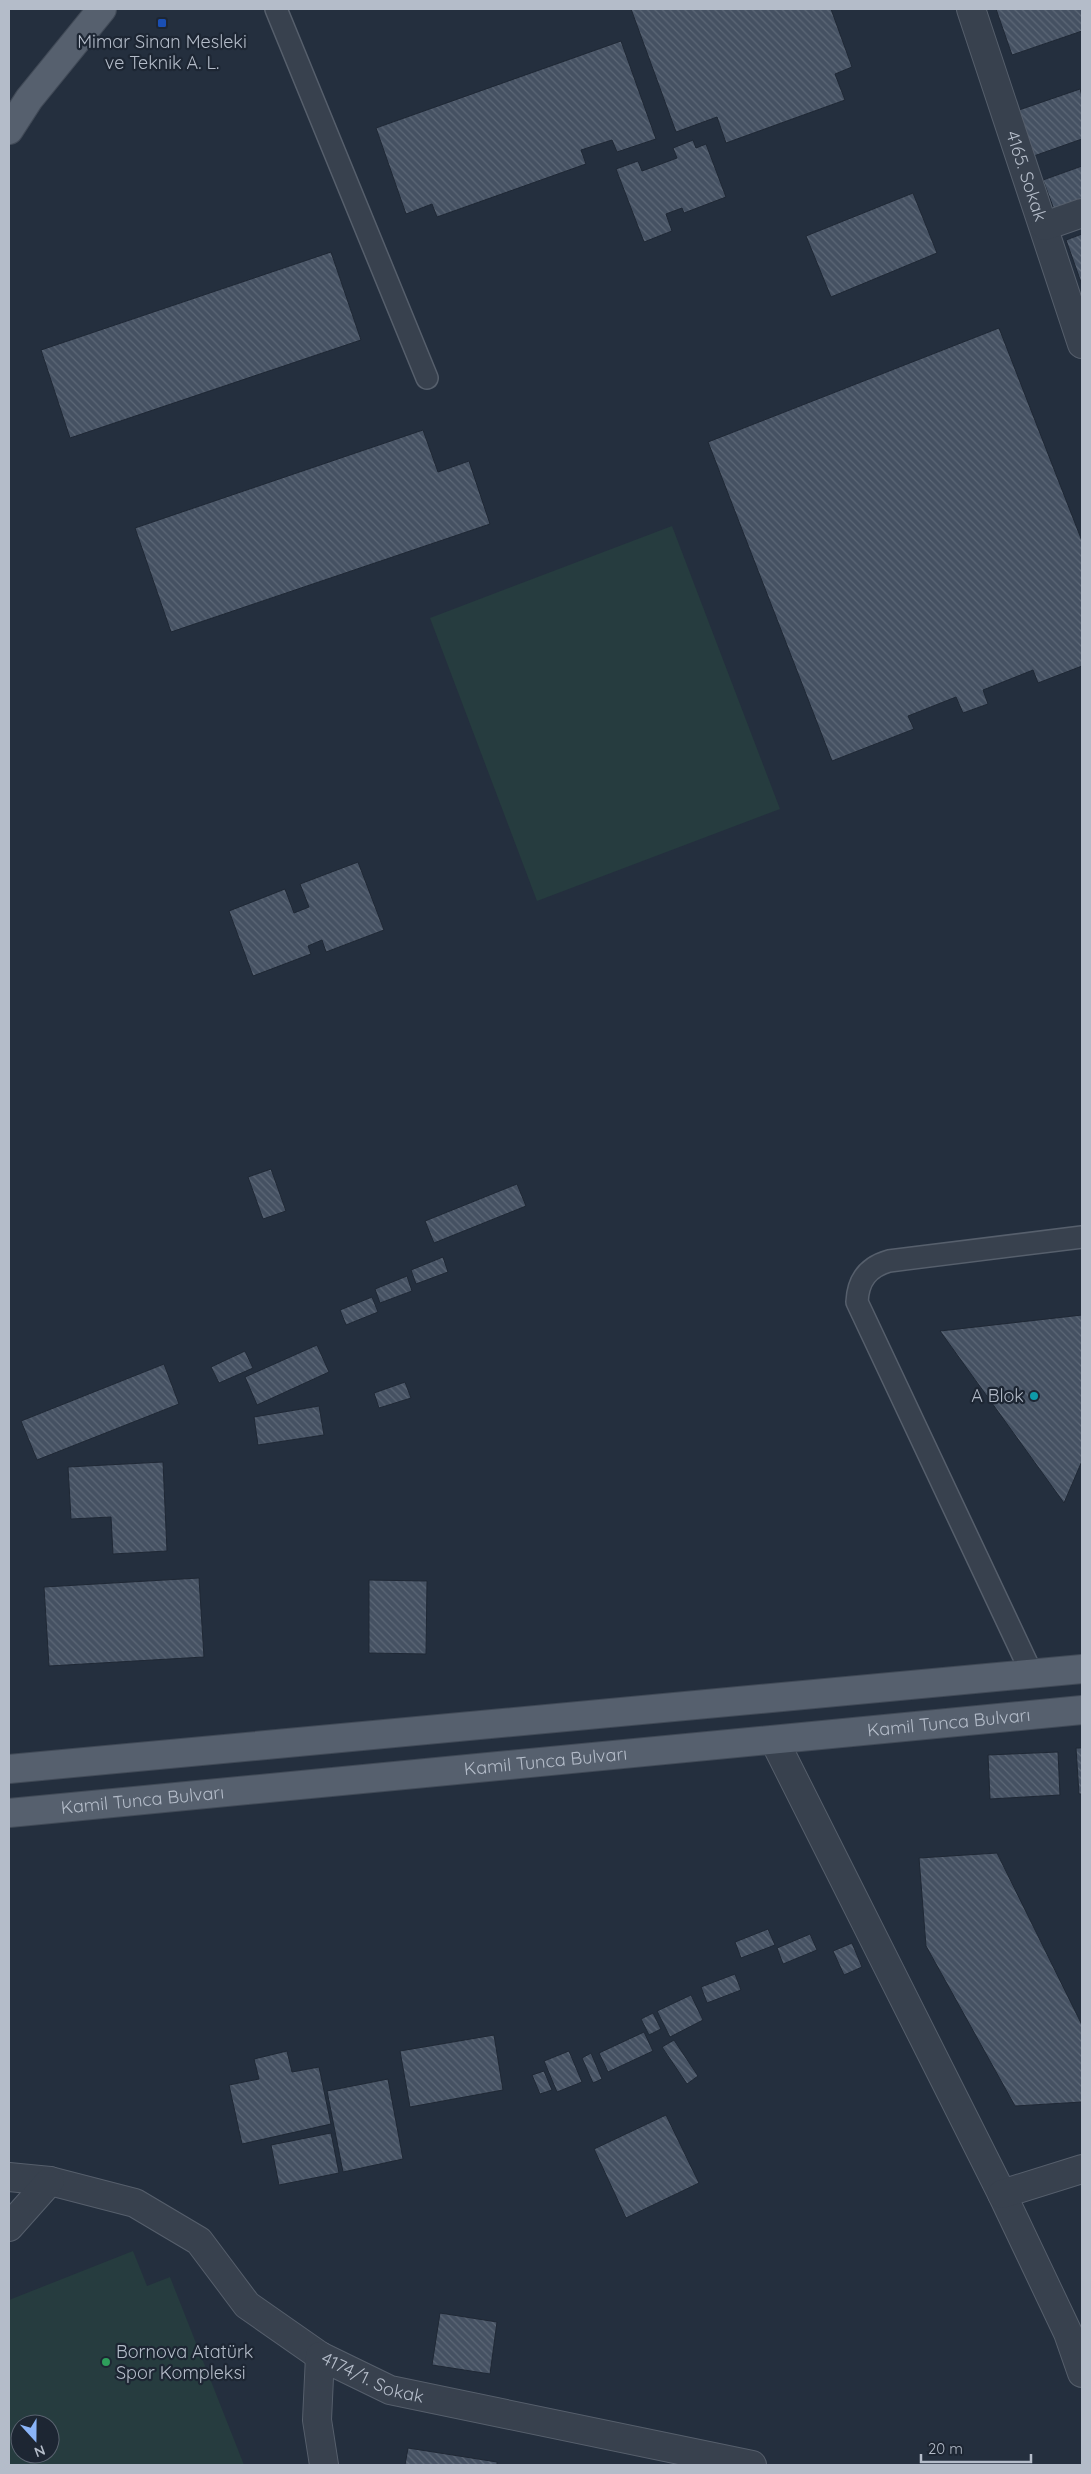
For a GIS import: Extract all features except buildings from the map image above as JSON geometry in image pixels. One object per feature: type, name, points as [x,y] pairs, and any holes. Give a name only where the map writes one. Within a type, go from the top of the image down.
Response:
[{"type":"main road","points":[[9,130],[29,99],[102,9]]},
{"type":"main road","points":[[9,1769],[1082,1670]]},
{"type":"main road","name":"Kamil Tunca Bulvarı","points":[[9,1812],[1082,1710]]},
{"type":"street","name":"4165. Sokak","points":[[972,9],[1045,226],[1082,344]]},
{"type":"street","points":[[1045,226],[1082,213]]},
{"type":"street","points":[[774,1740],[1002,2194],[1068,2333],[1082,2373]]},
{"type":"street","points":[[1002,2194],[1082,2169]]},
{"type":"street","name":"4174/1. Sokak","points":[[9,2177],[50,2182],[135,2203],[199,2241],[247,2305],[320,2356],[390,2390],[752,2465]]},
{"type":"street","points":[[9,2227],[50,2182]]},
{"type":"street","points":[[320,2356],[317,2420],[324,2465]]},
{"type":"lane","points":[[276,9],[427,378]]},
{"type":"lane","points":[[1032,1674],[857,1302],[858,1288],[863,1276],[870,1269],[889,1260],[1082,1237]]},
{"type":"green space","points":[[672,526],[780,809],[537,901],[430,618]]},
{"type":"green space","name":"Bornova Atatürk Spor Kompleksi","points":[[133,2251],[147,2286],[170,2277],[244,2465],[9,2465],[9,2300]]},
{"type":"place","name":"Mimar Sinan Mesleki ve Teknik A. L.","points":[[162,23]]},
{"type":"place","name":"A Blok","points":[[1034,1396]]},
{"type":"place","name":"Bornova Atatürk Spor Kompleksi","points":[[106,2362]]}]
